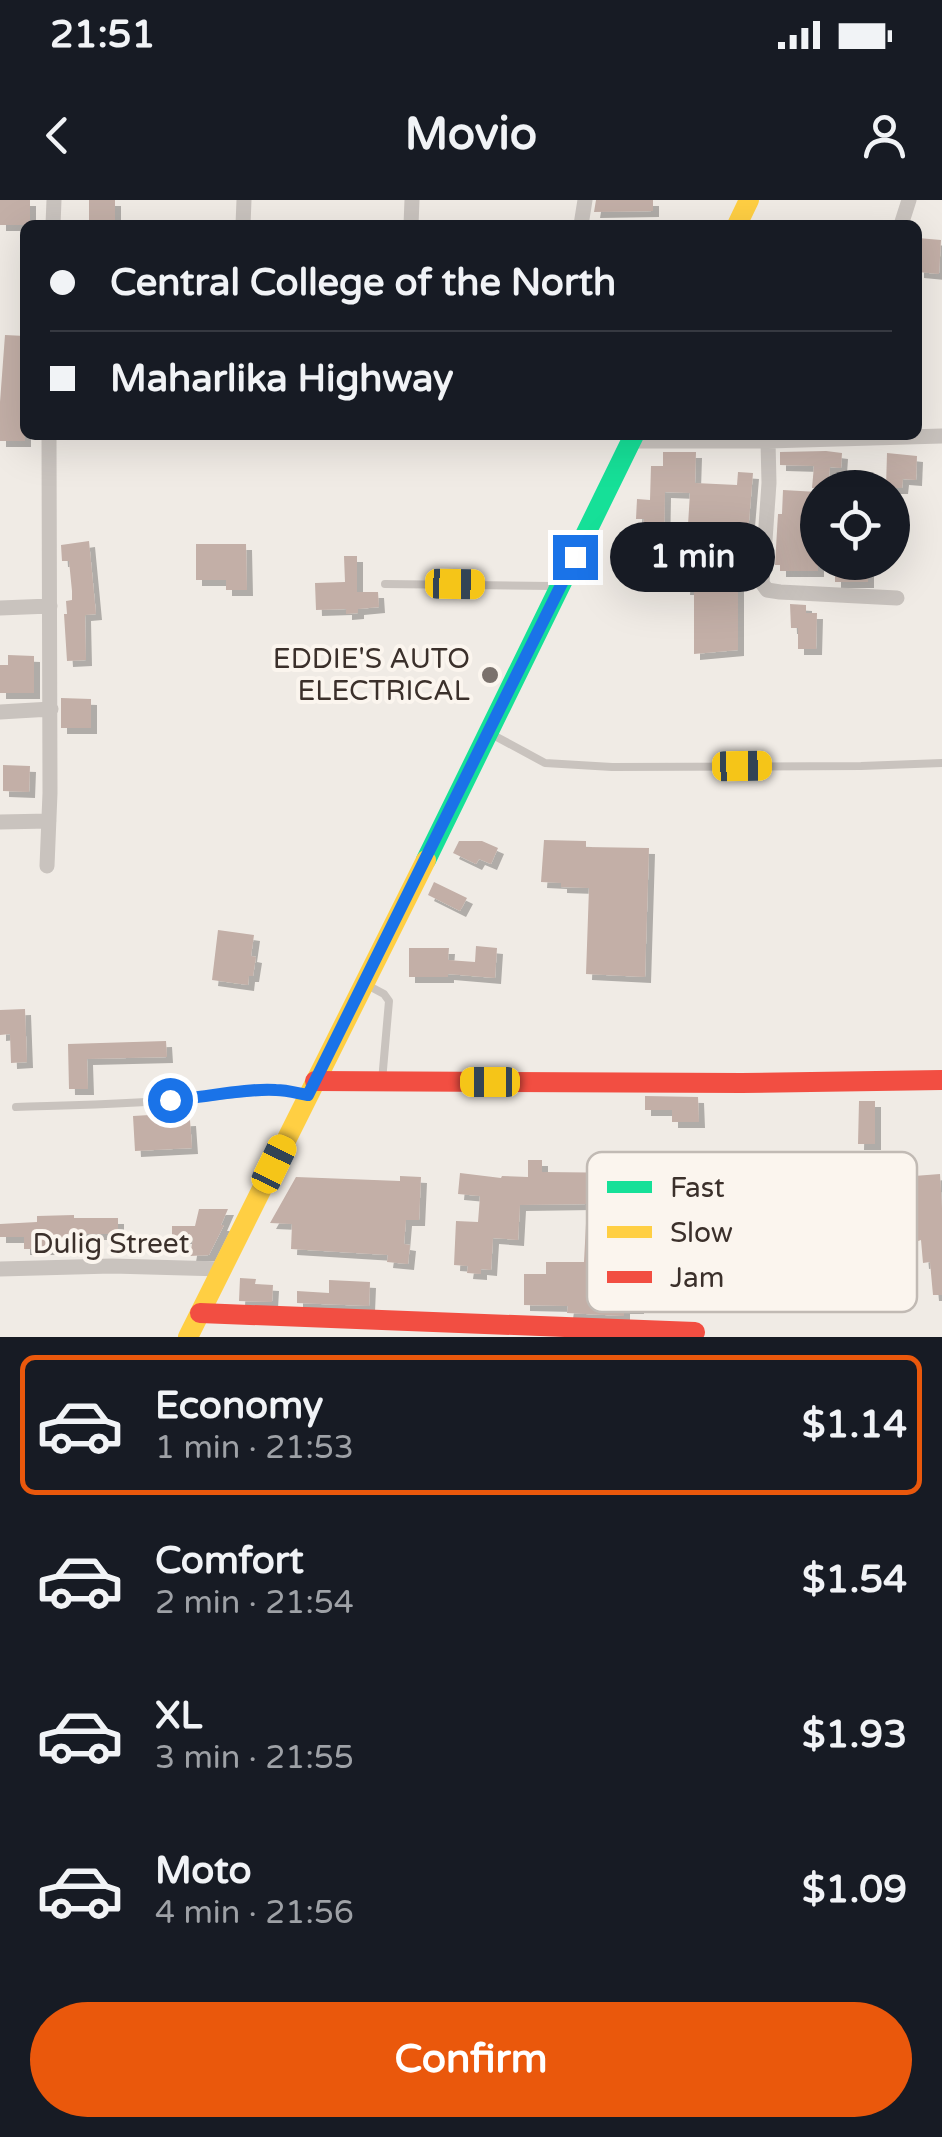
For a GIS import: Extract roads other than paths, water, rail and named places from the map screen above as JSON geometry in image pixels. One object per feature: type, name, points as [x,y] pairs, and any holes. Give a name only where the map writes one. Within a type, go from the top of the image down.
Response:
[{"type":"main road","points":[[188,1337],[632,440]]},
{"type":"main road","points":[[312,1088],[382,1081],[942,1080]]},
{"type":"main road","points":[[200,1313],[695,1332]]},
{"type":"street","points":[[47,866],[50,440]]},
{"type":"street","points":[[723,440],[780,440]]},
{"type":"street","points":[[768,441],[770,483],[762,566],[764,586],[780,592],[897,598]]},
{"type":"street","points":[[0,608],[50,606]]},
{"type":"street","points":[[0,712],[50,709]]},
{"type":"street","points":[[0,822],[49,821]]},
{"type":"street","name":"Dulig Street","points":[[0,1269],[222,1269]]},
{"type":"lane","points":[[385,584],[560,586]]},
{"type":"lane","points":[[489,733],[545,763],[612,767],[942,763]]},
{"type":"lane","points":[[364,984],[389,1001],[382,1081]]},
{"type":"lane","points":[[16,1107],[312,1088]]},
{"type":"place","name":"EDDIE'S AUTO ELECTRICAL","points":[[490,675]]}]
